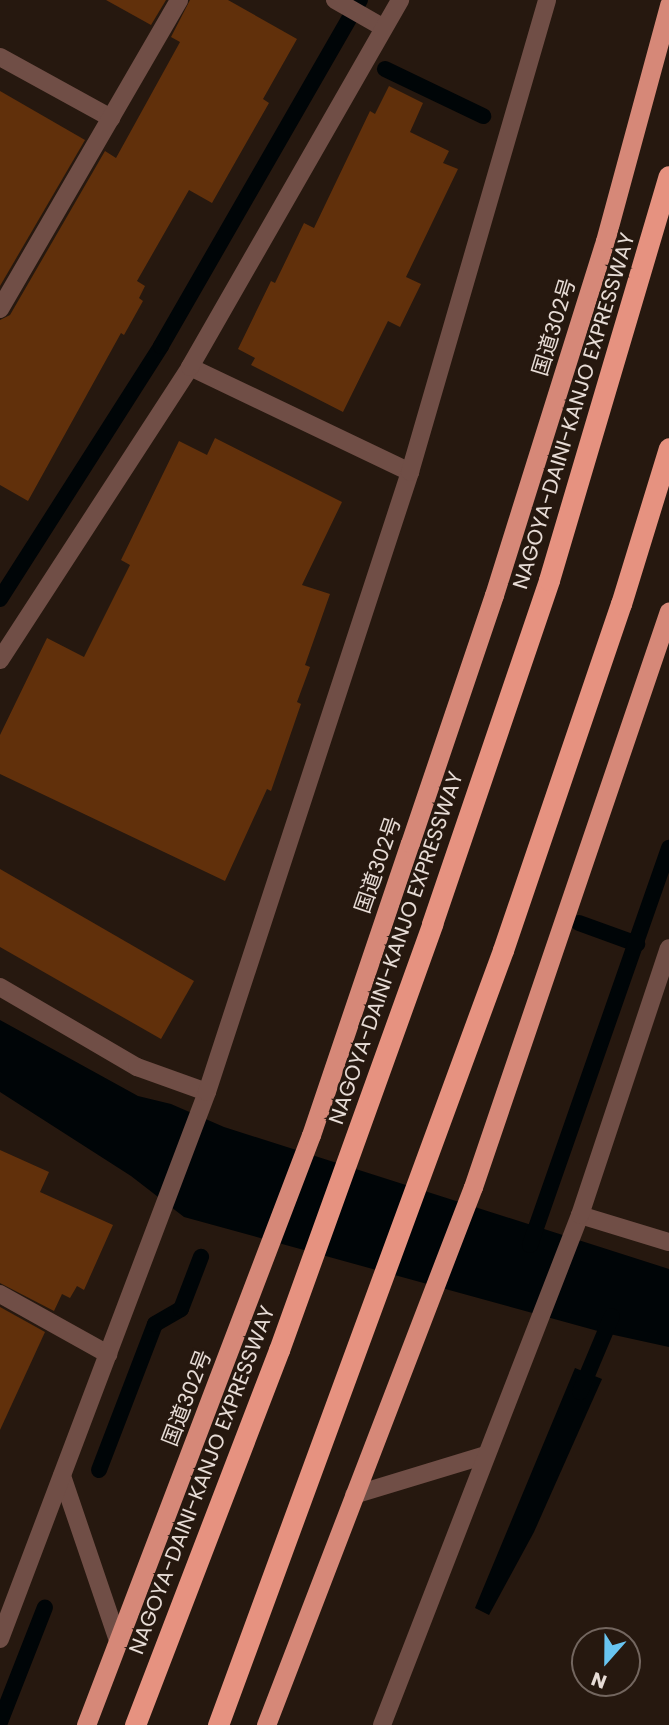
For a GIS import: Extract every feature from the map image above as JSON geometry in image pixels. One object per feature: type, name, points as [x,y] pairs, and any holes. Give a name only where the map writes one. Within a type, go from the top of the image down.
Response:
[{"type":"highway","name":"国道302号","points":[[86,1725],[311,1135],[494,595],[605,241],[669,5]]},
{"type":"highway","name":"NAGOYA-DAINI-KANJO EXPRESSWAY","points":[[135,1725],[279,1350],[432,924],[549,580],[669,176]]},
{"type":"highway","points":[[218,1725],[503,950],[621,604],[669,448]]},
{"type":"highway","points":[[266,1725],[473,1187],[669,611]]},
{"type":"street","points":[[0,309],[179,0]]},
{"type":"street","points":[[335,0],[384,28]]},
{"type":"street","points":[[0,660],[5,642],[190,367],[400,0]]},
{"type":"street","points":[[0,1639],[207,1092],[410,472],[547,0]]},
{"type":"street","points":[[0,57],[110,118]]},
{"type":"street","points":[[190,367],[410,472]]},
{"type":"street","points":[[382,1725],[580,1214],[669,948]]},
{"type":"street","points":[[0,987],[137,1067],[207,1092]]},
{"type":"street","points":[[580,1214],[669,1242]]},
{"type":"street","points":[[0,1294],[108,1354]]},
{"type":"street","points":[[354,1495],[486,1455]]},
{"type":"street","points":[[62,1476],[119,1643]]},
{"type":"shaded area","points":[[0,1020],[138,1096],[171,1104],[224,1127],[669,1269],[669,1347],[605,1333],[184,1217],[131,1176],[0,1092]]},
{"type":"shaded area","points":[[575,1368],[602,1379],[534,1532],[489,1615],[475,1608]]},
{"type":"building","points":[[106,0],[166,0],[151,25]]},
{"type":"building","points":[[190,0],[228,0],[297,39],[263,99],[269,103],[212,203],[189,190],[137,281],[145,286],[139,298],[143,301],[124,335],[121,333],[28,501],[0,485],[0,320],[10,315],[105,151],[116,158],[180,42],[171,37]]},
{"type":"building","points":[[389,86],[423,103],[410,132],[449,151],[443,163],[458,169],[406,277],[421,284],[400,327],[388,321],[343,412],[251,365],[255,358],[238,349],[271,281],[275,283],[304,223],[314,228],[370,111],[375,114]]},
{"type":"building","points":[[0,91],[85,140],[0,286]]},
{"type":"building","points":[[215,438],[342,502],[302,585],[330,594],[305,665],[310,667],[297,702],[301,704],[271,791],[267,789],[225,881],[0,774],[0,735],[47,638],[84,657],[130,565],[121,560],[179,441],[207,455]]},
{"type":"building","points":[[0,869],[194,981],[161,1039],[0,947]]},
{"type":"building","points":[[0,1150],[49,1172],[40,1192],[113,1225],[84,1290],[77,1286],[70,1298],[62,1294],[54,1311],[0,1283]]},
{"type":"building","points":[[0,1307],[45,1332],[0,1430]]},
{"type":"waterway","points":[[0,599],[161,346],[360,0]]},
{"type":"waterway","points":[[385,69],[483,116]]},
{"type":"waterway","points":[[530,1245],[669,848]]},
{"type":"waterway","points":[[579,923],[637,944]]},
{"type":"waterway","points":[[99,1470],[155,1324],[181,1309],[201,1257]]},
{"type":"waterway","points":[[580,1392],[612,1316]]},
{"type":"waterway","points":[[0,1722],[45,1607]]}]
